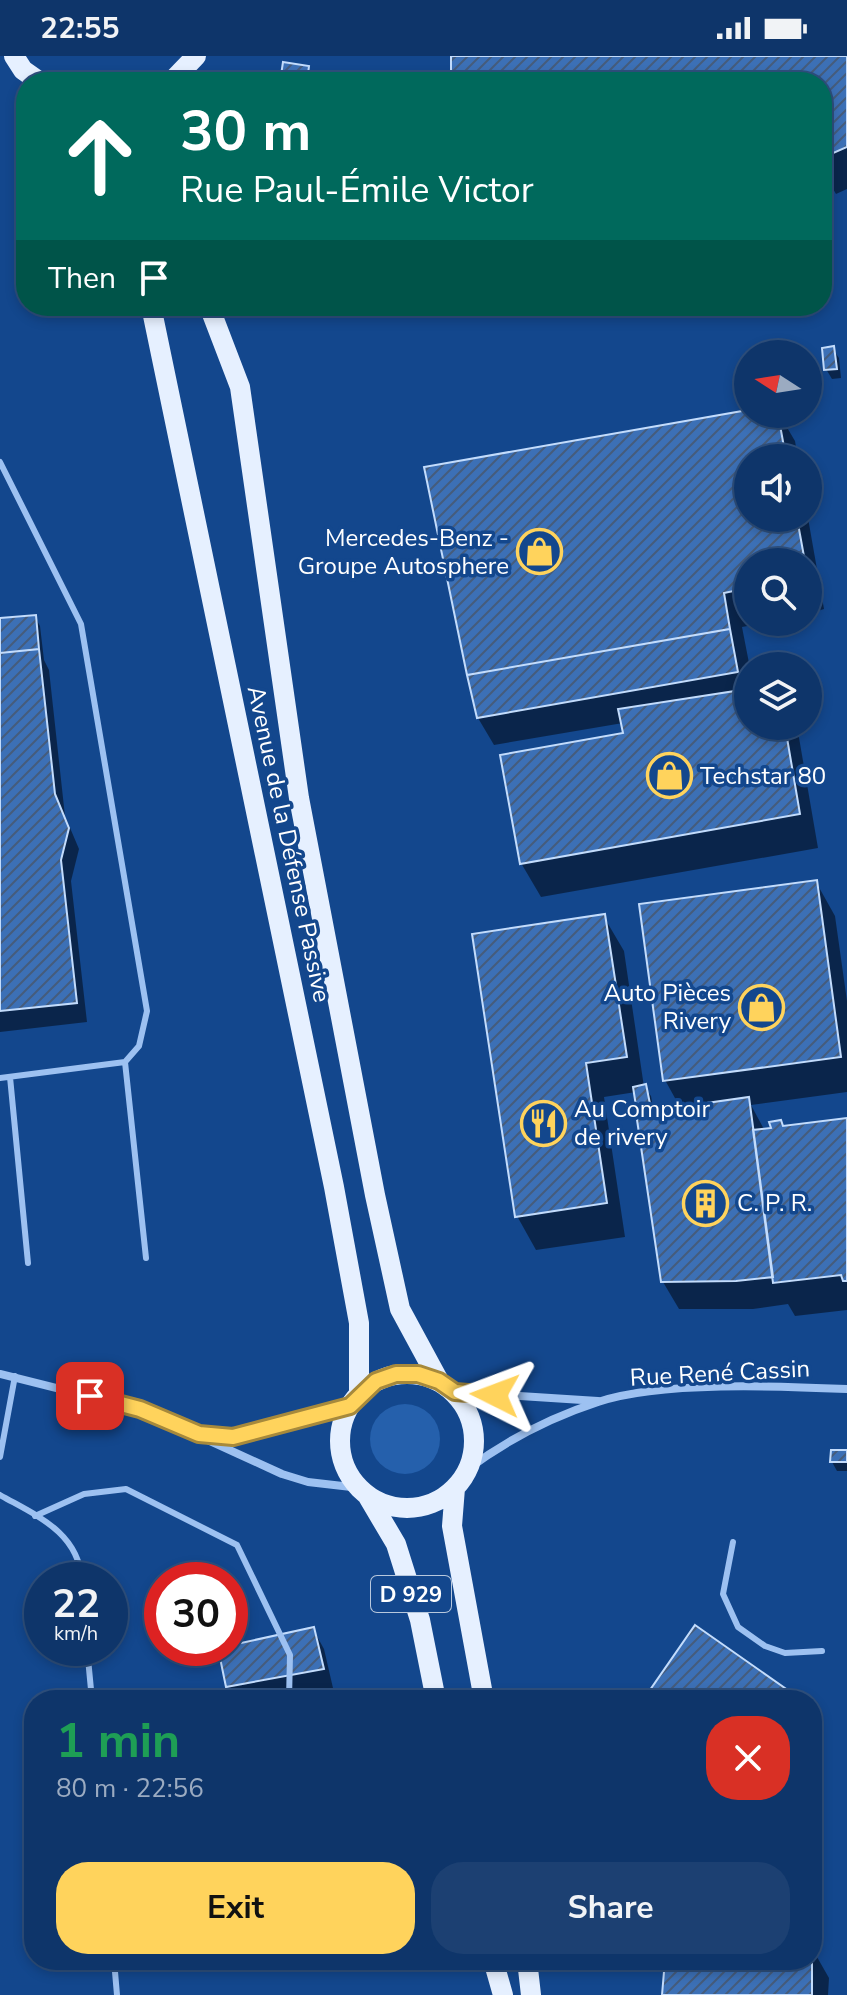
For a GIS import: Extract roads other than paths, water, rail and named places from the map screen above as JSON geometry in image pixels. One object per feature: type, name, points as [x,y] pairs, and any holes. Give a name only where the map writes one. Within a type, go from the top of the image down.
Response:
[{"type":"main road","points":[[14,56],[26,72]]},
{"type":"main road","name":"Avenue de la Défense Passive","points":[[153,316],[353,1286],[359,1323],[354,1400]]},
{"type":"main road","name":"Avenue de la Défense Passive","points":[[213,316],[240,387],[299,798],[375,1195],[400,1309],[447,1386]]},
{"type":"main road","points":[[396,1374],[418,1374],[447,1386],[467,1409],[474,1428],[474,1449],[468,1469],[455,1488],[423,1506],[403,1508],[364,1491],[347,1470],[341,1449],[341,1427],[354,1400],[376,1381],[396,1374]]},
{"type":"main road","name":"D 929","points":[[455,1488],[452,1526],[482,1690]]},
{"type":"main road","name":"D 929","points":[[364,1491],[396,1544],[420,1620],[434,1690]]},
{"type":"main road","points":[[496,1970],[503,1995]]},
{"type":"main road","points":[[528,1970],[531,1995]]},
{"type":"street","points":[[0,1374],[140,1409],[282,1474],[308,1482],[364,1491]]},
{"type":"street","points":[[447,1386],[599,1401]]},
{"type":"street","name":"Rue René Cassin","points":[[468,1469],[500,1445],[599,1401],[655,1392],[790,1387],[847,1389]]},
{"type":"street","points":[[199,1434],[233,1437],[354,1400]]},
{"type":"lane","points":[[0,462],[81,624],[147,1011],[139,1046],[125,1062],[0,1078]]},
{"type":"lane","points":[[125,1062],[146,1258]]},
{"type":"lane","points":[[10,1077],[28,1263]]},
{"type":"lane","points":[[0,1457],[15,1376]]},
{"type":"lane","points":[[35,1516],[84,1494],[126,1489],[237,1545],[290,1655],[289,1690]]},
{"type":"lane","points":[[0,1495],[58,1528],[79,1562]]},
{"type":"lane","points":[[733,1542],[723,1594],[738,1627],[765,1646],[785,1653],[822,1651]]},
{"type":"lane","points":[[89,1666],[91,1690]]},
{"type":"lane","points":[[115,1970],[117,1995]]},
{"type":"place","name":"Mercedes-Benz - Groupe Autosphere","points":[[540,552]]},
{"type":"place","name":"Techstar 80","points":[[669,776]]},
{"type":"place","name":"Auto Pièces Rivery","points":[[762,1007]]},
{"type":"place","name":"Au Comptoir de rivery","points":[[543,1123]]},
{"type":"place","name":"C. P. R.","points":[[706,1203]]}]
